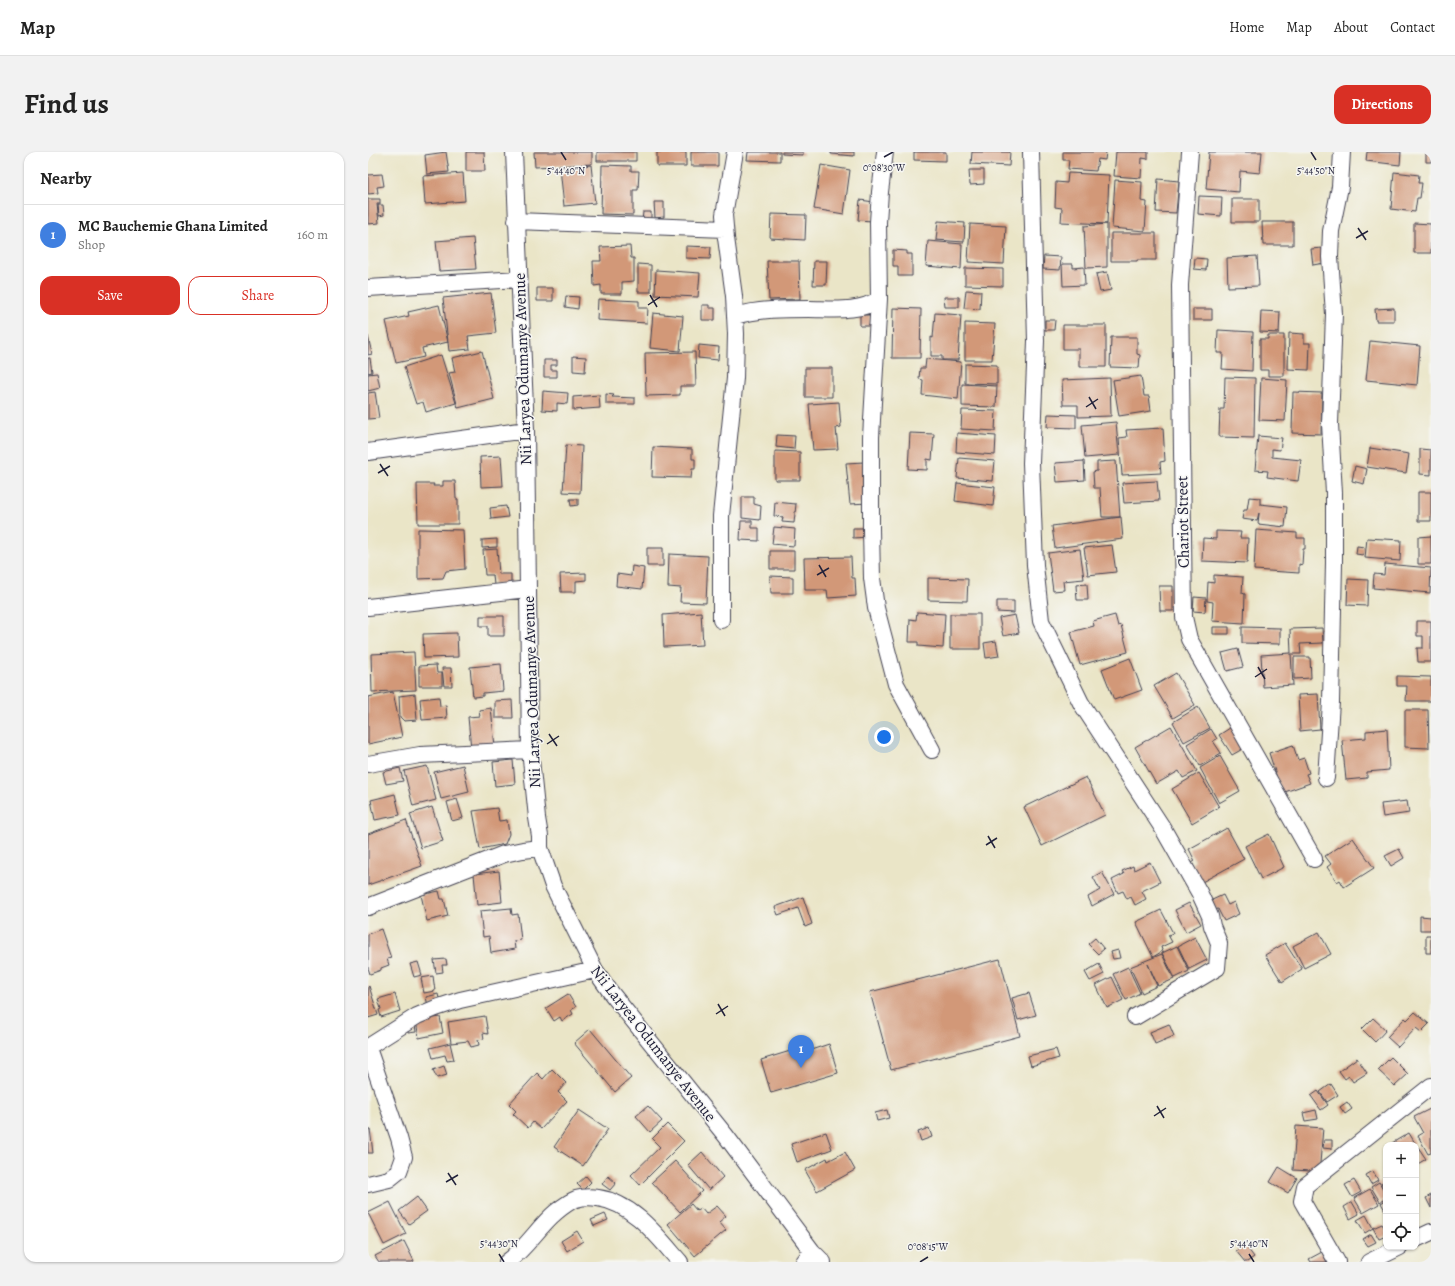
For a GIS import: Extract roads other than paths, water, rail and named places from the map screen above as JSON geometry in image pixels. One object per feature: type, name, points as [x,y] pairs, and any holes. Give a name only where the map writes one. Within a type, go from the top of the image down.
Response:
[{"type":"street","name":"Nii Laryea Odumanye Avenue","points":[[514,152],[526,430],[530,750],[540,836],[540,848],[553,886],[595,970],[612,994],[726,1136],[813,1258]]},
{"type":"street","points":[[721,620],[721,516],[735,378],[734,296],[724,215],[735,152]]},
{"type":"street","points":[[885,152],[878,222],[879,299],[871,437],[870,529],[872,578],[876,608],[896,684],[932,750]]},
{"type":"street","points":[[1031,152],[1036,341],[1031,463],[1035,565],[1041,621],[1081,703],[1162,827],[1182,861],[1210,916],[1212,926],[1219,943],[1217,968],[1135,1017]]},
{"type":"street","name":"Chariot Street","points":[[1190,152],[1180,285],[1184,617],[1189,639],[1314,859]]},
{"type":"street","points":[[1326,778],[1331,702],[1334,577],[1334,493],[1330,424],[1334,314],[1330,257],[1331,231],[1340,187],[1342,152]]},
{"type":"street","points":[[516,221],[725,229]]},
{"type":"street","points":[[368,288],[519,279]]},
{"type":"street","points":[[735,316],[766,310],[850,308],[868,305],[879,299]]},
{"type":"street","points":[[368,452],[526,430]]},
{"type":"street","points":[[368,607],[528,589]]},
{"type":"street","points":[[368,764],[420,755],[530,750]]},
{"type":"street","points":[[368,907],[504,854],[540,848]]},
{"type":"street","points":[[368,1184],[389,1179],[400,1171],[404,1157],[368,1047],[416,1016],[436,1008],[460,1000],[595,970]]},
{"type":"street","points":[[1337,1262],[1302,1201],[1305,1186],[1431,1086]]},
{"type":"street","points":[[507,1262],[513,1258],[541,1226],[556,1212],[576,1199],[590,1197],[604,1199],[622,1206],[640,1220],[661,1240],[680,1262]]},
{"type":"street","points":[[1419,1238],[1431,1232]]},
{"type":"street","points":[[1369,1262],[1394,1250]]},
{"type":"place","name":"MC Bauchemie Ghana Limited","points":[[801,1068]]}]
